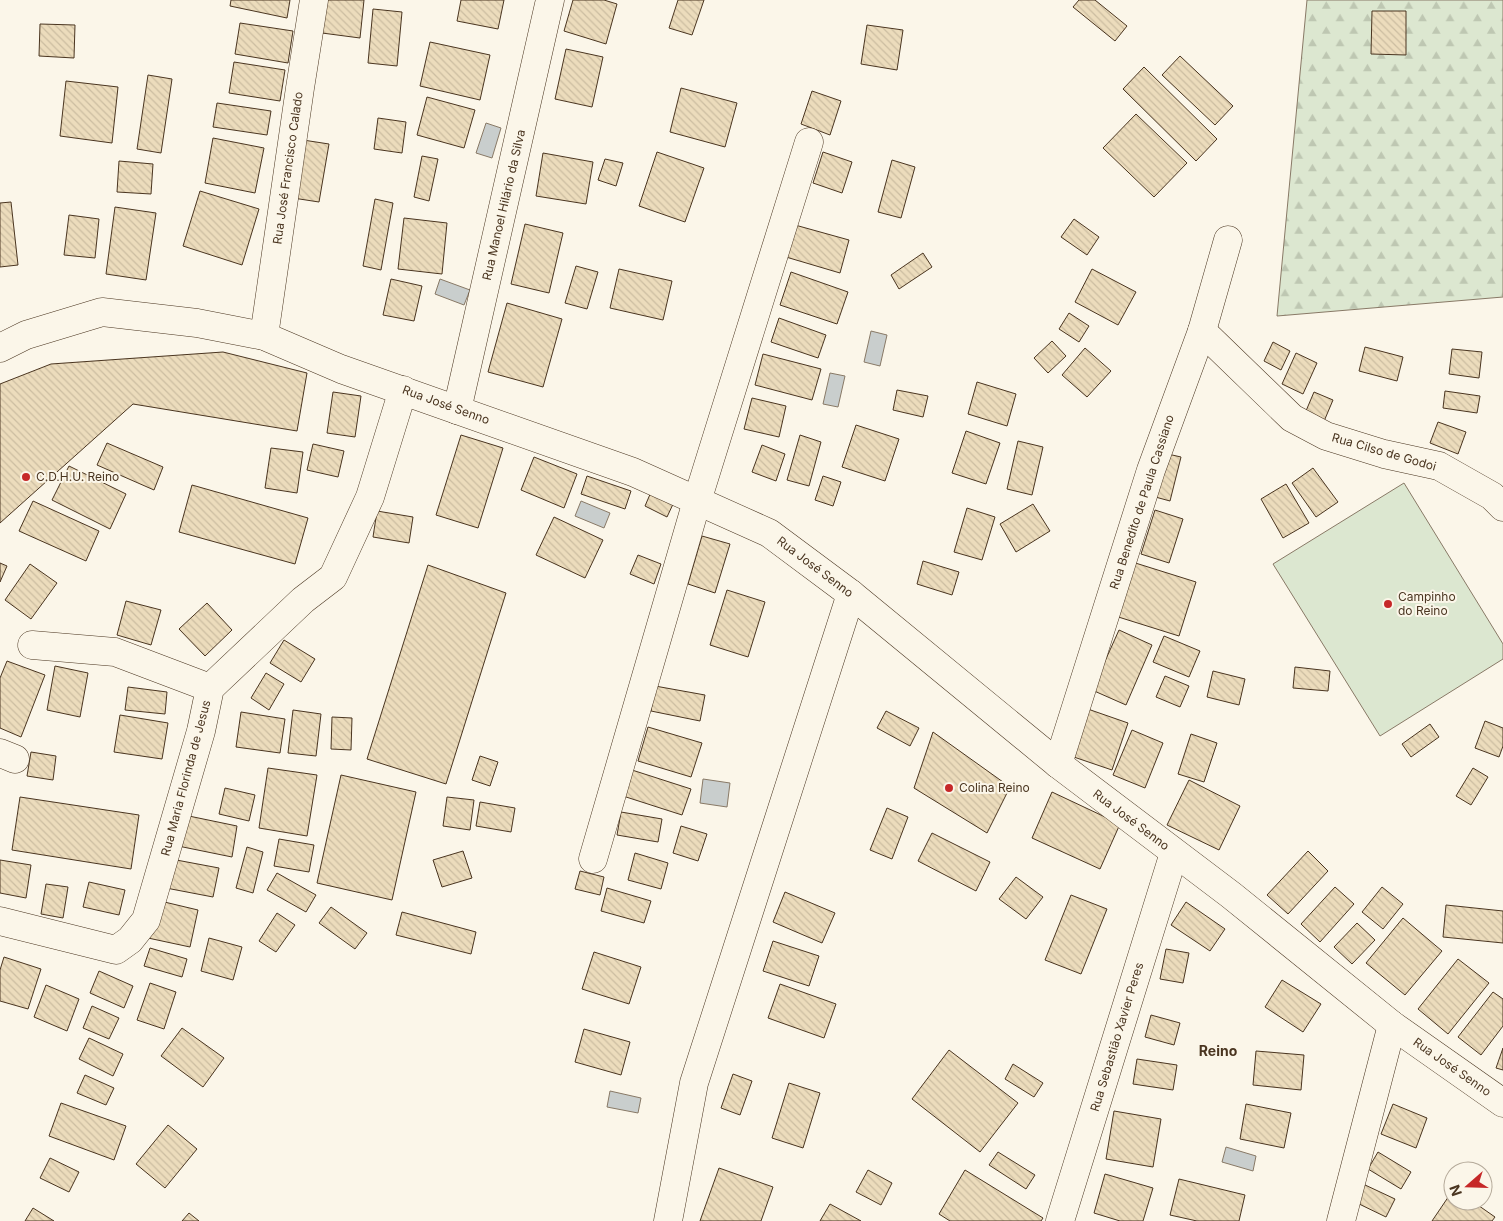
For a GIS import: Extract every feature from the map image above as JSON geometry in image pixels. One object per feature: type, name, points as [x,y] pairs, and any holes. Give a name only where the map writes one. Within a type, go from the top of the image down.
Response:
[{"type":"street","name":"Rua José Francisco Calado","points":[[264,336],[314,0]]},
{"type":"street","name":"Rua Manoel Hilário da Silva","points":[[457,410],[550,0]]},
{"type":"street","points":[[593,859],[697,500],[809,142]]},
{"type":"street","name":"Rua Benedito de Paula Cassiano","points":[[1058,764],[1151,470],[1202,331],[1228,240]]},
{"type":"street","name":"Rua José Senno","points":[[0,348],[26,335],[102,312],[197,323],[264,336],[341,369],[633,472],[769,533],[851,594],[1058,764],[1174,854],[1231,895],[1392,1025],[1503,1103]]},
{"type":"street","name":"Rua Cilso de Godoi","points":[[1202,331],[1292,418],[1326,436],[1384,454],[1439,466],[1492,496],[1503,507]]},
{"type":"street","name":"Rua Maria Florinda de Jesus","points":[[0,920],[116,950],[130,940],[146,920],[201,731],[210,688],[303,600],[333,577],[370,497],[403,390]]},
{"type":"street","points":[[668,1221],[694,1083],[851,594]]},
{"type":"street","points":[[32,645],[115,652],[210,688]]},
{"type":"street","name":"Rua Sebastião Xavier Peres","points":[[1060,1221],[1174,854]]},
{"type":"street","points":[[1341,1221],[1392,1025]]},
{"type":"green space","points":[[1307,0],[1503,0],[1503,297],[1277,316]]},
{"type":"green space","name":"Campinho do Reino","points":[[1404,483],[1503,644],[1503,659],[1380,736],[1273,564]]},
{"type":"shaded area","points":[[486,123],[501,128],[492,158],[476,153]]},
{"type":"shaded area","points":[[440,279],[470,290],[464,305],[435,294]]},
{"type":"shaded area","points":[[871,331],[887,335],[880,366],[864,362]]},
{"type":"shaded area","points":[[830,373],[845,376],[838,407],[823,404]]},
{"type":"shaded area","points":[[581,501],[610,513],[604,528],[575,516]]},
{"type":"shaded area","points":[[703,779],[730,783],[727,807],[700,803]]},
{"type":"shaded area","points":[[610,1091],[641,1098],[638,1113],[607,1107]]},
{"type":"shaded area","points":[[1226,1147],[1256,1156],[1253,1171],[1222,1162]]},
{"type":"building","points":[[231,0],[290,0],[287,18],[230,6]]},
{"type":"building","points":[[326,0],[364,0],[360,38],[322,33]]},
{"type":"building","points":[[461,0],[504,0],[498,29],[457,21]]},
{"type":"building","points":[[573,0],[604,0],[617,4],[606,44],[564,31]]},
{"type":"building","points":[[678,0],[704,0],[692,35],[669,28]]},
{"type":"building","points":[[1079,0],[1095,0],[1127,26],[1115,41],[1073,7]]},
{"type":"building","points":[[373,9],[402,12],[397,66],[368,63]]},
{"type":"building","points":[[1372,11],[1406,11],[1406,55],[1371,54]]},
{"type":"building","points":[[240,23],[293,31],[288,63],[235,54]]},
{"type":"building","points":[[40,24],[75,25],[74,58],[39,56]]},
{"type":"building","points":[[867,25],[903,30],[897,70],[861,64]]},
{"type":"building","points":[[430,42],[490,55],[480,100],[420,86]]},
{"type":"building","points":[[566,49],[603,57],[592,107],[555,99]]},
{"type":"building","points":[[1180,56],[1233,106],[1215,125],[1162,75]]},
{"type":"building","points":[[234,62],[285,70],[280,101],[229,93]]},
{"type":"building","points":[[1144,67],[1217,139],[1196,161],[1123,89]]},
{"type":"building","points":[[148,75],[172,79],[161,153],[137,149]]},
{"type":"building","points":[[66,81],[118,87],[112,143],[60,136]]},
{"type":"building","points":[[681,88],[737,103],[725,147],[670,132]]},
{"type":"building","points":[[812,91],[841,101],[830,135],[801,124]]},
{"type":"building","points":[[427,97],[475,110],[464,148],[417,135]]},
{"type":"building","points":[[217,103],[271,111],[267,135],[213,127]]},
{"type":"building","points":[[1136,114],[1187,163],[1154,197],[1103,148]]},
{"type":"building","points":[[378,118],[406,122],[402,153],[374,149]]},
{"type":"building","points":[[213,138],[264,148],[255,193],[205,183]]},
{"type":"building","points":[[303,140],[329,144],[319,202],[293,198]]},
{"type":"building","points":[[657,152],[704,168],[685,222],[639,206]]},
{"type":"building","points":[[823,152],[852,162],[842,193],[813,183]]},
{"type":"building","points":[[543,153],[593,162],[586,204],[536,196]]},
{"type":"building","points":[[422,156],[438,159],[429,201],[414,197]]},
{"type":"building","points":[[605,159],[623,163],[616,186],[598,180]]},
{"type":"building","points":[[892,160],[915,167],[901,218],[878,212]]},
{"type":"building","points":[[119,161],[153,164],[151,194],[117,192]]},
{"type":"building","points":[[200,191],[259,209],[242,265],[183,246]]},
{"type":"building","points":[[375,199],[393,203],[381,270],[363,266]]},
{"type":"building","points":[[11,202],[18,265],[0,267],[0,203]]},
{"type":"building","points":[[115,207],[156,213],[146,280],[106,274]]},
{"type":"building","points":[[69,215],[99,219],[95,258],[64,255]]},
{"type":"building","points":[[404,218],[447,223],[442,274],[398,269]]},
{"type":"building","points":[[1074,219],[1099,237],[1087,255],[1061,237]]},
{"type":"building","points":[[525,224],[563,233],[549,293],[511,284]]},
{"type":"building","points":[[795,225],[849,240],[840,273],[786,257]]},
{"type":"building","points":[[923,253],[932,267],[899,289],[891,275]]},
{"type":"building","points":[[576,266],[598,272],[587,309],[565,303]]},
{"type":"building","points":[[619,269],[672,281],[663,320],[610,308]]},
{"type":"building","points":[[1092,269],[1136,292],[1118,325],[1075,302]]},
{"type":"building","points":[[791,272],[848,292],[837,324],[780,305]]},
{"type":"building","points":[[391,279],[422,286],[414,321],[383,315]]},
{"type":"building","points":[[507,303],[562,319],[543,387],[488,372]]},
{"type":"building","points":[[1069,313],[1089,326],[1079,342],[1059,329]]},
{"type":"building","points":[[779,318],[826,335],[818,358],[771,342]]},
{"type":"building","points":[[1052,341],[1066,356],[1048,373],[1034,358]]},
{"type":"building","points":[[1273,342],[1290,351],[1281,370],[1264,361]]},
{"type":"building","points":[[1365,347],[1403,357],[1397,381],[1359,371]]},
{"type":"building","points":[[1085,348],[1111,371],[1087,397],[1062,375]]},
{"type":"building","points":[[1452,349],[1482,352],[1479,378],[1449,374]]},
{"type":"building","name":"C.D.H.U. Reino","points":[[223,352],[307,373],[297,431],[133,404],[0,523],[0,384],[51,364]]},
{"type":"building","points":[[1296,353],[1317,363],[1303,394],[1282,384]]},
{"type":"building","points":[[763,354],[821,369],[812,400],[755,385]]},
{"type":"building","points":[[977,382],[1016,394],[1007,426],[968,414]]},
{"type":"building","points":[[897,390],[928,396],[923,417],[893,410]]},
{"type":"building","points":[[1445,391],[1480,396],[1477,413],[1443,408]]},
{"type":"building","points":[[333,392],[361,396],[355,437],[327,433]]},
{"type":"building","points":[[1314,392],[1333,400],[1322,426],[1303,418]]},
{"type":"building","points":[[752,398],[786,406],[779,437],[744,429]]},
{"type":"building","points":[[1438,422],[1466,432],[1458,454],[1430,443]]},
{"type":"building","points":[[856,425],[899,439],[885,481],[842,467]]},
{"type":"building","points":[[966,431],[1000,443],[986,484],[952,473]]},
{"type":"building","points":[[461,435],[503,448],[478,528],[436,515]]},
{"type":"building","points":[[800,435],[821,442],[809,486],[787,480]]},
{"type":"building","points":[[1018,441],[1043,447],[1032,495],[1007,489]]},
{"type":"building","points":[[107,443],[163,467],[154,490],[97,465]]},
{"type":"building","points":[[313,444],[344,451],[338,477],[307,470]]},
{"type":"building","points":[[762,445],[785,454],[776,481],[752,472]]},
{"type":"building","points":[[271,448],[303,452],[297,493],[265,488]]},
{"type":"building","points":[[1159,452],[1181,457],[1170,501],[1148,495]]},
{"type":"building","points":[[534,457],[577,474],[564,508],[521,490]]},
{"type":"building","points":[[69,466],[126,494],[110,529],[52,500]]},
{"type":"building","points":[[1313,468],[1338,502],[1316,517],[1292,483]]},
{"type":"building","points":[[587,476],[631,491],[625,509],[581,494]]},
{"type":"building","points":[[823,476],[841,482],[833,506],[815,500]]},
{"type":"building","points":[[1286,484],[1309,523],[1283,538],[1261,499]]},
{"type":"building","points":[[192,485],[308,518],[295,564],[179,532]]},
{"type":"building","points":[[651,492],[674,502],[667,517],[645,506]]},
{"type":"building","points":[[33,501],[99,531],[86,561],[19,531]]},
{"type":"building","points":[[1033,504],[1050,531],[1016,552],[1000,524]]},
{"type":"building","points":[[967,508],[995,517],[982,560],[954,552]]},
{"type":"building","points":[[1155,510],[1183,519],[1169,563],[1141,554]]},
{"type":"building","points":[[377,511],[413,517],[409,543],[373,537]]},
{"type":"building","points":[[554,517],[603,540],[585,578],[536,555]]},
{"type":"building","points":[[702,536],[730,544],[715,593],[688,584]]},
{"type":"building","points":[[638,555],[661,564],[654,584],[630,574]]},
{"type":"building","points":[[923,561],[959,572],[952,595],[917,584]]},
{"type":"building","points":[[1129,561],[1196,582],[1179,636],[1112,615]]},
{"type":"building","points":[[0,563],[7,566],[0,582]]},
{"type":"building","points":[[30,564],[57,583],[31,619],[5,600]]},
{"type":"building","points":[[428,565],[506,593],[446,784],[367,759]]},
{"type":"building","points":[[727,590],[765,602],[748,657],[710,645]]},
{"type":"building","points":[[126,601],[161,610],[151,645],[117,635]]},
{"type":"building","points":[[207,603],[232,630],[205,656],[179,629]]},
{"type":"building","points":[[1119,630],[1152,645],[1126,705],[1092,690]]},
{"type":"building","points":[[1164,636],[1200,651],[1189,677],[1153,662]]},
{"type":"building","points":[[284,640],[315,659],[301,682],[270,663]]},
{"type":"building","points":[[7,661],[45,675],[21,737],[0,728],[0,678]]},
{"type":"building","points":[[55,666],[88,673],[80,717],[47,710]]},
{"type":"building","points":[[1295,667],[1330,671],[1328,691],[1293,688]]},
{"type":"building","points":[[1213,671],[1245,679],[1239,705],[1207,697]]},
{"type":"building","points":[[266,673],[284,684],[269,710],[251,698]]},
{"type":"building","points":[[1165,676],[1189,686],[1180,707],[1156,697]]},
{"type":"building","points":[[655,686],[705,695],[700,721],[651,711]]},
{"type":"building","points":[[128,687],[167,692],[165,714],[125,710]]},
{"type":"building","points":[[1082,707],[1128,723],[1112,770],[1065,754]]},
{"type":"building","points":[[293,710],[321,714],[316,756],[288,753]]},
{"type":"building","points":[[886,711],[919,728],[910,746],[877,728]]},
{"type":"building","points":[[241,712],[285,719],[280,753],[236,747]]},
{"type":"building","points":[[120,715],[168,723],[162,759],[114,752]]},
{"type":"building","points":[[332,717],[352,718],[351,750],[331,749]]},
{"type":"building","points":[[1485,721],[1503,728],[1503,746],[1499,757],[1475,748]]},
{"type":"building","points":[[1430,724],[1439,737],[1411,757],[1402,744]]},
{"type":"building","points":[[648,727],[702,743],[691,777],[638,761]]},
{"type":"building","points":[[1132,730],[1163,743],[1145,788],[1113,775]]},
{"type":"building","points":[[933,732],[1010,787],[987,833],[914,788]]},
{"type":"building","points":[[1191,734],[1217,743],[1204,782],[1178,774]]},
{"type":"building","points":[[31,752],[56,756],[53,780],[27,776]]},
{"type":"building","points":[[480,756],[498,762],[490,786],[472,780]]},
{"type":"building","points":[[268,768],[317,775],[307,836],[259,828]]},
{"type":"building","points":[[1473,768],[1488,777],[1471,805],[1456,796]]},
{"type":"building","points":[[632,770],[691,789],[682,815],[623,796]]},
{"type":"building","points":[[341,775],[416,792],[392,900],[317,883]]},
{"type":"building","points":[[1189,780],[1240,806],[1219,850],[1167,825]]},
{"type":"building","points":[[225,788],[255,795],[249,821],[219,814]]},
{"type":"building","points":[[1052,792],[1120,824],[1100,869],[1032,838]]},
{"type":"building","points":[[20,797],[139,815],[131,869],[12,850]]},
{"type":"building","points":[[447,797],[474,800],[470,830],[443,826]]},
{"type":"building","points":[[480,802],[515,808],[511,832],[476,826]]},
{"type":"building","points":[[887,808],[908,817],[892,859],[870,850]]},
{"type":"building","points":[[621,812],[662,819],[658,842],[617,835]]},
{"type":"building","points":[[184,815],[237,826],[232,857],[178,846]]},
{"type":"building","points":[[681,826],[707,834],[698,861],[673,853]]},
{"type":"building","points":[[932,833],[990,862],[976,891],[918,861]]},
{"type":"building","points":[[279,839],[314,845],[309,872],[274,866]]},
{"type":"building","points":[[247,847],[263,852],[253,893],[236,888]]},
{"type":"building","points":[[463,851],[472,878],[442,887],[433,860]]},
{"type":"building","points":[[1308,851],[1328,871],[1288,914],[1267,895]]},
{"type":"building","points":[[635,853],[668,863],[661,889],[628,880]]},
{"type":"building","points":[[171,859],[219,868],[213,897],[166,888]]},
{"type":"building","points":[[0,860],[31,865],[26,898],[0,893]]},
{"type":"building","points":[[580,871],[604,877],[600,895],[575,889]]},
{"type":"building","points":[[277,873],[316,895],[306,912],[267,890]]},
{"type":"building","points":[[1016,877],[1043,897],[1026,919],[999,899]]},
{"type":"building","points":[[89,882],[125,890],[119,915],[83,907]]},
{"type":"building","points":[[46,884],[68,887],[63,918],[41,914]]},
{"type":"building","points":[[1335,887],[1354,904],[1320,942],[1301,924]]},
{"type":"building","points":[[1382,887],[1403,904],[1383,929],[1362,912]]},
{"type":"building","points":[[607,888],[651,901],[644,923],[601,911]]},
{"type":"building","points":[[785,892],[835,913],[822,943],[773,922]]},
{"type":"building","points":[[1071,895],[1107,909],[1081,974],[1045,960]]},
{"type":"building","points":[[156,900],[198,910],[190,947],[148,938]]},
{"type":"building","points":[[1186,902],[1225,929],[1210,951],[1171,925]]},
{"type":"building","points":[[1446,905],[1503,911],[1503,943],[1443,937]]},
{"type":"building","points":[[331,907],[367,933],[355,949],[319,923]]},
{"type":"building","points":[[402,912],[476,932],[471,954],[396,935]]},
{"type":"building","points":[[277,913],[295,925],[276,952],[259,941]]},
{"type":"building","points":[[1403,918],[1442,951],[1405,995],[1366,963]]},
{"type":"building","points":[[1357,923],[1375,940],[1352,964],[1334,947]]},
{"type":"building","points":[[209,938],[242,947],[233,980],[201,971]]},
{"type":"building","points":[[773,941],[819,956],[809,986],[763,971]]},
{"type":"building","points":[[150,948],[187,959],[182,977],[144,966]]},
{"type":"building","points":[[1166,949],[1189,953],[1183,983],[1160,979]]},
{"type":"building","points":[[594,952],[641,967],[629,1004],[582,989]]},
{"type":"building","points":[[4,957],[41,969],[28,1009],[0,1001],[0,970]]},
{"type":"building","points":[[1458,959],[1489,983],[1448,1034],[1418,1009]]},
{"type":"building","points":[[99,971],[133,986],[124,1008],[90,993]]},
{"type":"building","points":[[1282,980],[1321,1004],[1303,1032],[1265,1007]]},
{"type":"building","points":[[150,983],[176,992],[164,1029],[137,1020]]},
{"type":"building","points":[[780,984],[836,1004],[824,1038],[768,1018]]},
{"type":"building","points":[[46,985],[79,999],[67,1031],[34,1017]]},
{"type":"building","points":[[1493,992],[1503,999],[1503,1026],[1481,1055],[1458,1037]]},
{"type":"building","points":[[92,1006],[119,1018],[109,1039],[83,1028]]},
{"type":"building","points":[[1151,1015],[1180,1023],[1174,1045],[1145,1037]]},
{"type":"building","points":[[182,1028],[224,1058],[203,1087],[161,1056]]},
{"type":"building","points":[[584,1029],[630,1042],[621,1075],[575,1062]]},
{"type":"building","points":[[89,1038],[123,1054],[113,1076],[79,1059]]},
{"type":"building","points":[[1503,1048],[1503,1070],[1496,1068]]},
{"type":"building","points":[[949,1050],[1018,1103],[980,1152],[912,1099]]},
{"type":"building","points":[[1256,1051],[1304,1055],[1301,1090],[1253,1085]]},
{"type":"building","points":[[1137,1059],[1177,1065],[1173,1090],[1133,1084]]},
{"type":"building","points":[[1013,1064],[1043,1083],[1034,1097],[1005,1079]]},
{"type":"building","points":[[733,1074],[752,1081],[740,1115],[721,1108]]},
{"type":"building","points":[[85,1075],[114,1088],[106,1105],[77,1093]]},
{"type":"building","points":[[789,1083],[820,1093],[803,1148],[772,1138]]},
{"type":"building","points":[[61,1103],[126,1126],[114,1160],[49,1136]]},
{"type":"building","points":[[1246,1104],[1291,1113],[1284,1148],[1240,1139]]},
{"type":"building","points":[[1393,1104],[1427,1118],[1416,1148],[1381,1134]]},
{"type":"building","points":[[1114,1111],[1161,1119],[1153,1167],[1106,1159]]},
{"type":"building","points":[[168,1125],[197,1149],[165,1188],[136,1164]]},
{"type":"building","points":[[998,1152],[1035,1175],[1026,1189],[989,1165]]},
{"type":"building","points":[[1378,1152],[1411,1172],[1401,1189],[1368,1169]]},
{"type":"building","points":[[50,1158],[79,1172],[69,1192],[40,1178]]},
{"type":"building","points":[[719,1168],[773,1187],[761,1221],[700,1221]]},
{"type":"building","points":[[868,1170],[892,1183],[881,1205],[856,1192]]},
{"type":"building","points":[[965,1170],[1043,1218],[1041,1221],[950,1221],[939,1214]]},
{"type":"building","points":[[1105,1174],[1153,1188],[1143,1221],[1120,1221],[1094,1213]]},
{"type":"building","points":[[1179,1179],[1245,1195],[1239,1221],[1197,1221],[1170,1215]]},
{"type":"building","points":[[1363,1184],[1395,1199],[1386,1217],[1355,1202]]},
{"type":"building","points":[[830,1204],[861,1221],[820,1221]]},
{"type":"building","points":[[1443,1205],[1443,1211],[1486,1211],[1495,1217],[1492,1221],[1432,1221]]},
{"type":"building","points":[[33,1208],[54,1221],[25,1221]]},
{"type":"building","points":[[189,1213],[199,1221],[182,1221]]},
{"type":"place","name":"C.D.H.U. Reino","points":[[26,477]]},
{"type":"place","name":"Campinho do Reino","points":[[1388,604]]},
{"type":"place","name":"Colina Reino","points":[[949,788]]},
{"type":"district","name":"Reino","points":[[1218,1051]]}]
